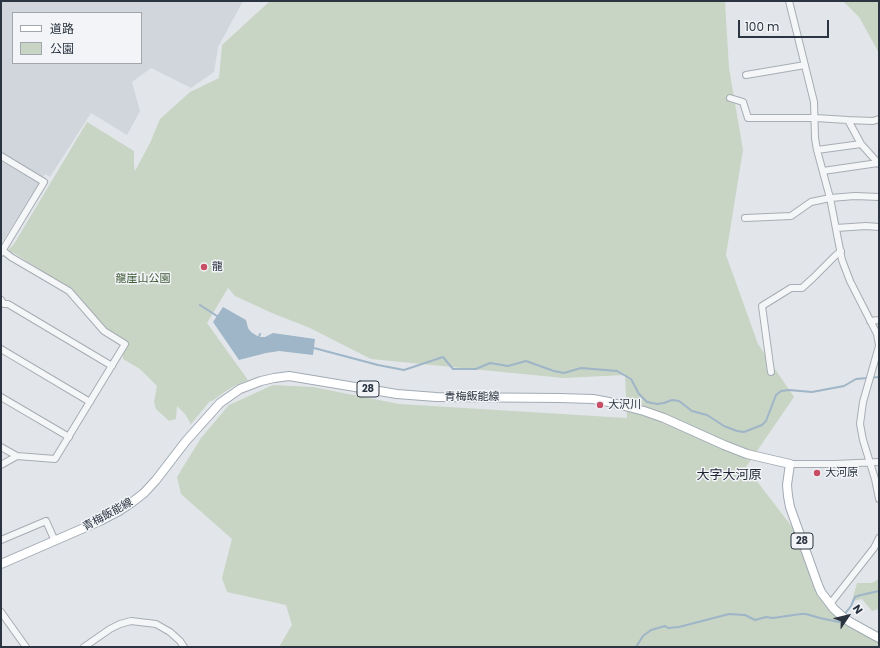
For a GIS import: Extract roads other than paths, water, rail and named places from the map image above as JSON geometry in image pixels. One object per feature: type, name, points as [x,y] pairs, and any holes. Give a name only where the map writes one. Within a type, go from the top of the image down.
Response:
[{"type":"main road","name":"青梅飯能線","points":[[1,564],[107,518],[125,507],[144,493],[156,480],[210,412],[220,403],[240,389],[250,385],[274,378],[288,376],[416,396],[451,398],[593,399],[644,411],[664,418],[747,454],[790,464]]},
{"type":"main road","name":"28","points":[[790,464],[787,485],[790,507],[821,592],[830,604],[850,622],[879,638]]},
{"type":"street","points":[[789,1],[814,102],[815,138],[817,150],[830,198],[842,260],[850,281],[877,334],[879,346],[863,402],[860,424],[863,440],[871,462],[879,499]]},
{"type":"street","points":[[746,75],[805,65]]},
{"type":"street","points":[[730,98],[743,102],[748,118],[815,118],[872,121],[879,119]]},
{"type":"street","points":[[848,120],[861,144],[879,164]]},
{"type":"street","points":[[817,150],[861,144]]},
{"type":"street","points":[[1,156],[44,182],[2,252],[69,291],[104,331],[125,344],[55,459],[17,456],[1,446]]},
{"type":"street","points":[[823,171],[879,164]]},
{"type":"street","points":[[745,218],[791,216],[811,202],[830,198],[855,196],[879,197]]},
{"type":"street","points":[[836,228],[866,226],[879,227]]},
{"type":"street","points":[[771,372],[762,306],[791,288],[802,288],[840,251]]},
{"type":"street","points":[[1,311],[3,308],[2,302],[8,304],[112,366]]},
{"type":"street","points":[[870,322],[879,320]]},
{"type":"street","points":[[1,349],[90,402]]},
{"type":"street","points":[[1,397],[69,437]]},
{"type":"street","points":[[1,465],[17,456]]},
{"type":"street","points":[[790,464],[879,462]]},
{"type":"street","points":[[1,540],[46,521],[55,541]]},
{"type":"street","points":[[830,604],[874,548],[879,538]]},
{"type":"street","points":[[1,612],[26,647]]},
{"type":"street","points":[[84,647],[110,629],[131,621],[156,624],[170,632],[184,647]]},
{"type":"water","points":[[223,307],[246,320],[248,328],[251,332],[259,337],[265,337],[273,333],[315,339],[313,355],[279,351],[239,360],[213,322]]},
{"type":"waterway","points":[[200,305],[217,316]]},
{"type":"waterway","name":"大沢川","points":[[314,348],[378,365],[404,370],[443,357],[453,369],[476,369],[490,363],[508,366],[526,361],[564,373],[581,368],[617,371],[631,379],[639,394],[647,402],[657,404],[672,400],[679,401],[692,411],[707,415],[724,426],[744,432],[762,425],[766,421],[776,395],[781,391],[789,390],[812,392],[844,386],[856,379],[879,377]]},
{"type":"waterway","points":[[844,615],[851,606],[855,597],[879,591]]},
{"type":"waterway","points":[[636,647],[643,636],[651,630],[665,626],[668,628],[679,627],[729,614],[745,615],[755,620],[766,617],[773,618],[801,614],[839,622],[841,618]]},
{"type":"place","name":"龍","points":[[204,267]]},
{"type":"place","name":"大沢川","points":[[600,405]]},
{"type":"place","name":"大河原","points":[[817,473]]},
{"type":"district","name":"大字大河原","points":[[729,476]]},
{"type":"park label","name":"龍崖山公園","points":[[143,279]]}]
